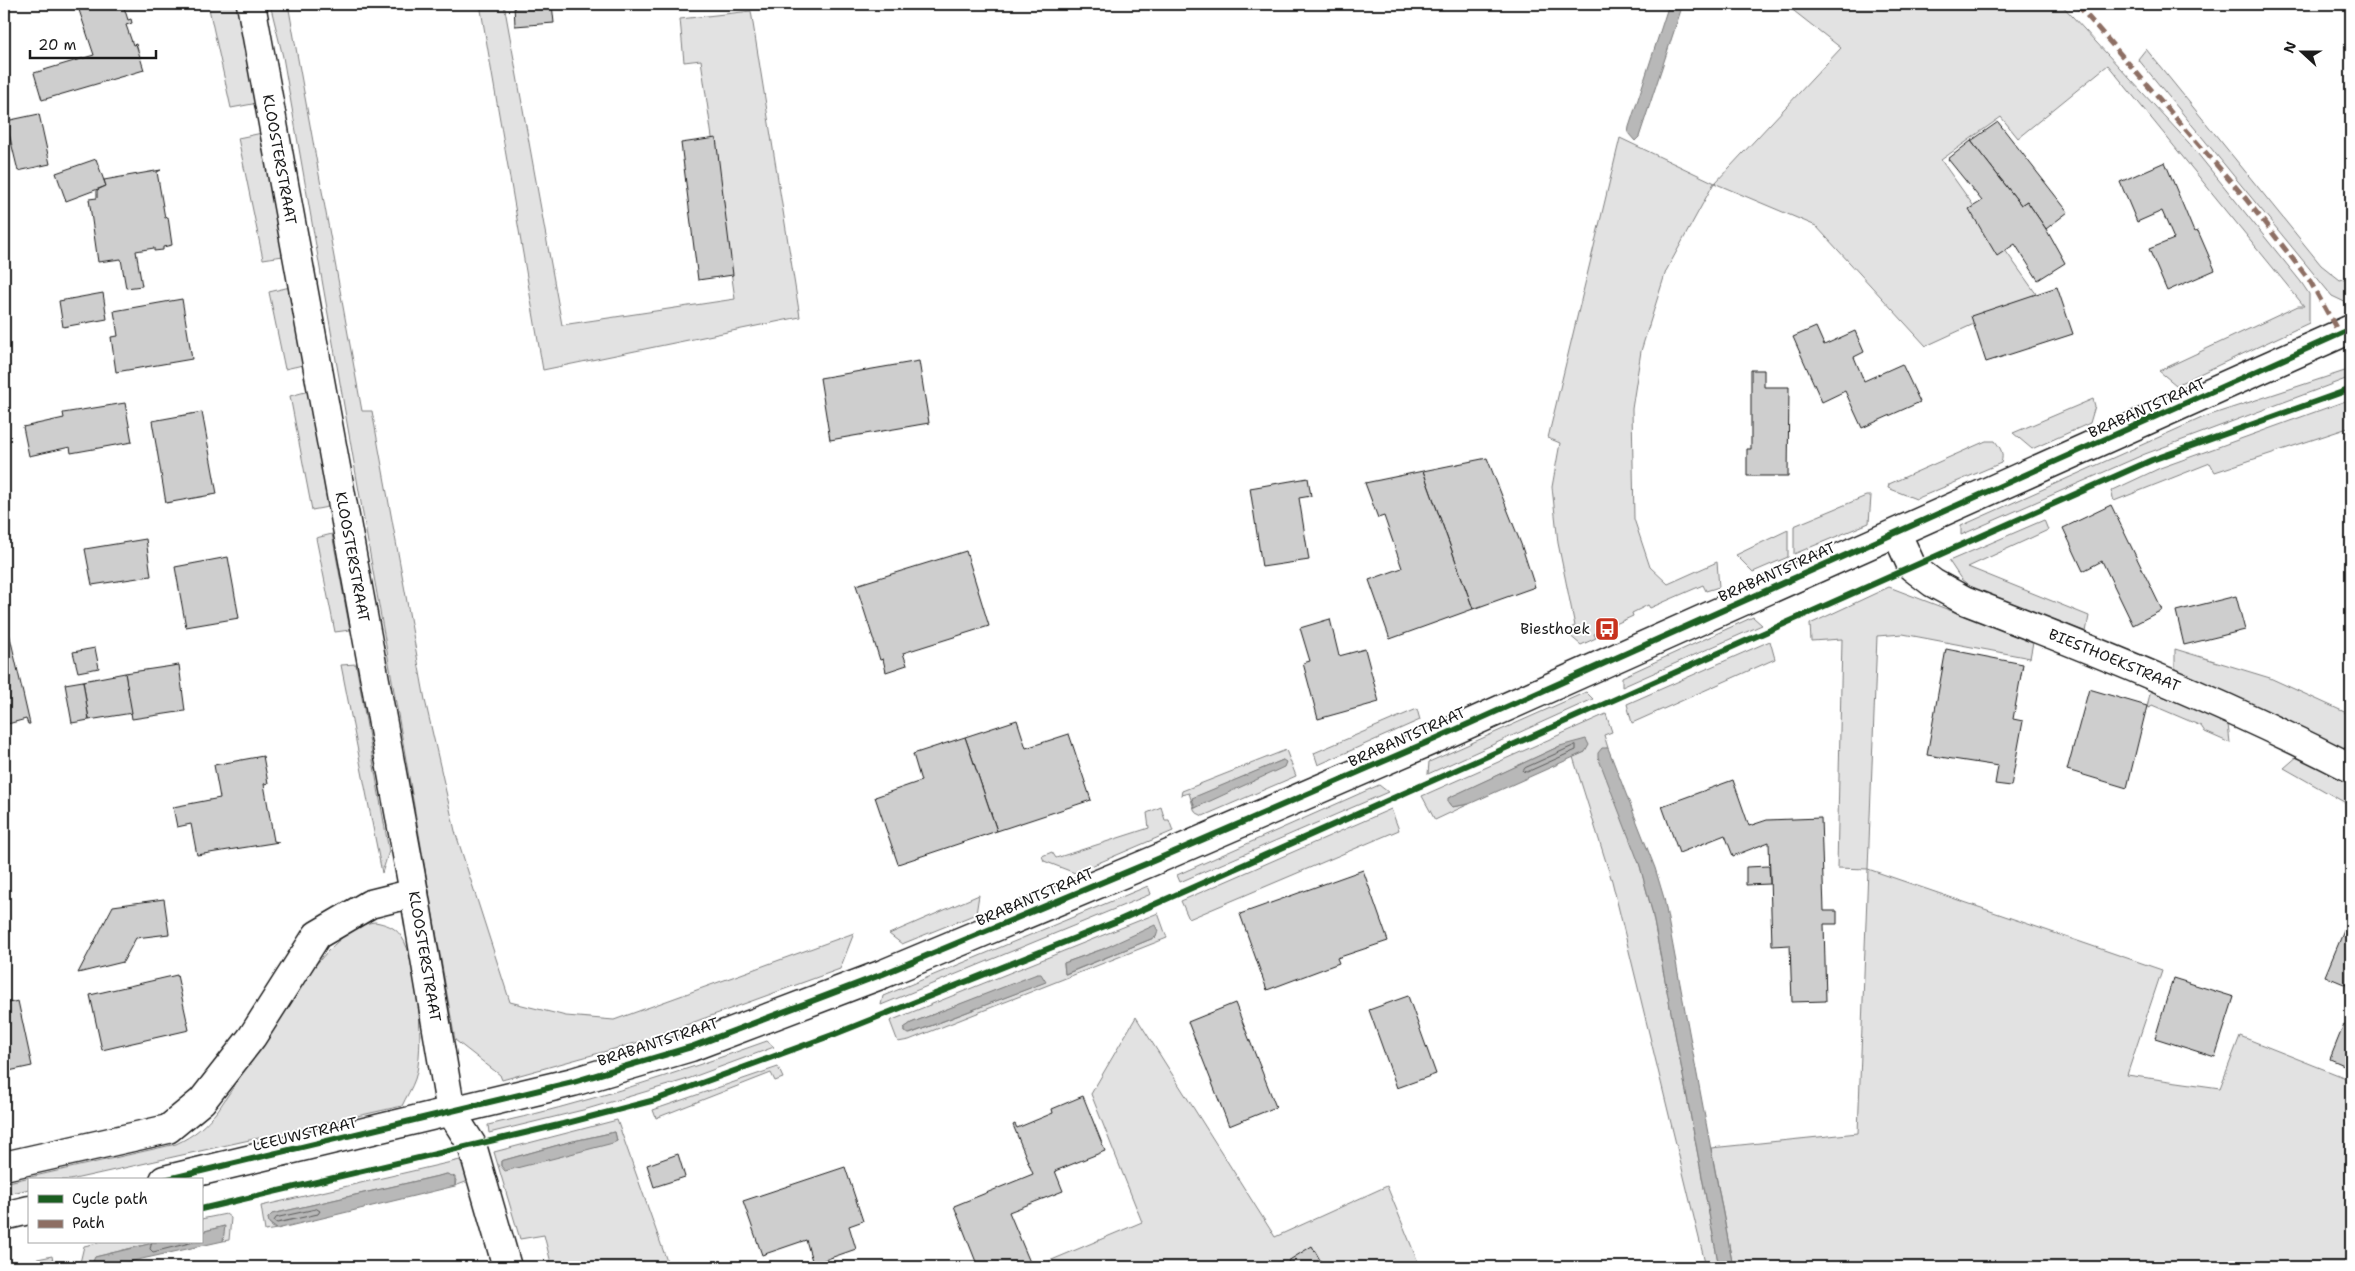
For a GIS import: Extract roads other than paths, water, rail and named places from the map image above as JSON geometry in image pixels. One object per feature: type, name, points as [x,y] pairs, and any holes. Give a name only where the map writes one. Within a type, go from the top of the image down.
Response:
[{"type":"street","name":"KLOOSTERSTRAAT","points":[[251,4],[414,893],[452,1112]]},
{"type":"street","name":"BRABANTSTRAAT","points":[[452,1112],[573,1082],[691,1047],[883,974],[1153,861],[1897,534],[2351,329]]},
{"type":"street","name":"BIESTHOEKSTRAAT","points":[[1897,534],[1912,567],[1933,583],[1964,600],[2183,687],[2264,723],[2351,768]]},
{"type":"street","points":[[4,1166],[168,1129],[202,1101],[252,1037],[318,935],[370,904],[414,893]]},
{"type":"street","points":[[452,1112],[472,1145],[507,1267]]},
{"type":"street","name":"LEEUWSTRAAT","points":[[172,1178],[452,1112]]},
{"type":"street","points":[[4,1216],[28,1210]]},
{"type":"water","points":[[1669,4],[1683,4],[1639,137],[1635,141],[1628,133],[1629,127]]},
{"type":"water","points":[[1586,739],[1589,745],[1585,752],[1469,804],[1452,807],[1448,802],[1448,798],[1560,746]]},
{"type":"water","points":[[1602,748],[1608,748],[1655,868],[1664,898],[1733,1267],[1719,1267],[1652,911],[1640,866],[1598,757],[1598,753]]},
{"type":"water","points":[[1283,760],[1286,762],[1284,767],[1195,808],[1192,798]]},
{"type":"water","points":[[1155,925],[1158,931],[1156,937],[1065,974],[1064,963],[1103,949]]},
{"type":"water","points":[[1041,974],[1046,982],[909,1034],[904,1032],[904,1028],[911,1023]]},
{"type":"water","points":[[615,1132],[617,1141],[613,1143],[505,1171],[501,1166],[501,1161],[569,1142]]},
{"type":"water","points":[[447,1174],[455,1177],[455,1186],[277,1229],[269,1223],[268,1218],[272,1214]]},
{"type":"water","points":[[225,1226],[223,1241],[106,1267],[96,1267],[93,1261],[95,1257],[149,1244],[202,1244],[202,1232]]},
{"type":"place","name":"Biesthoek","points":[[1607,629]]}]
